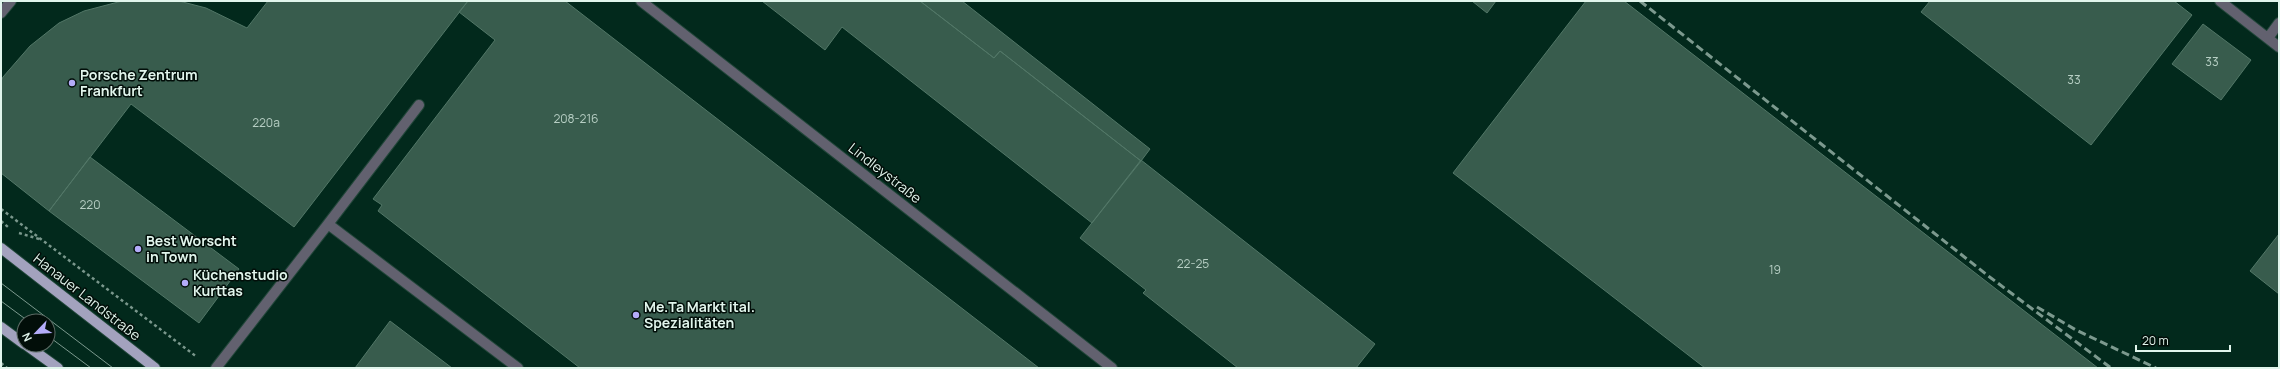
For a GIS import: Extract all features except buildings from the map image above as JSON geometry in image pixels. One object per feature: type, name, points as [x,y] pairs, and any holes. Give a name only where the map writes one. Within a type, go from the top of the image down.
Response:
[{"type":"main road","name":"Hanauer Landstraße","points":[[1,248],[155,368]]},
{"type":"main road","points":[[1,327],[16,338]]},
{"type":"main road","points":[[37,353],[58,368]]},
{"type":"street","points":[[1,13],[11,1]]},
{"type":"street","name":"Lindleystraße","points":[[642,1],[1112,368]]},
{"type":"street","points":[[2220,1],[2279,47]]},
{"type":"street","points":[[2268,38],[2279,23]]},
{"type":"street","points":[[216,368],[419,105]]},
{"type":"street","points":[[328,224],[518,368]]},
{"type":"path","points":[[1,209],[198,358]]},
{"type":"path","points":[[1,221],[10,228]]},
{"type":"path","points":[[15,232],[42,240]]},
{"type":"path","points":[[1,364],[7,368]]},
{"type":"tram line","points":[[1,283],[113,368]]},
{"type":"tram line","points":[[1,301],[17,313]]},
{"type":"tram line","points":[[56,342],[91,368]]},
{"type":"railway","points":[[1640,1],[1991,278],[2111,368]]},
{"type":"railway","points":[[2037,307],[2076,330],[2156,368]]},
{"type":"place","name":"Porsche Zentrum Frankfurt","points":[[72,83]]},
{"type":"place","name":"Best Worscht in Town","points":[[138,249]]},
{"type":"place","name":"Küchenstudio Kurttas","points":[[185,283]]},
{"type":"place","name":"Me.Ta Markt ital. Spezialitäten","points":[[636,315]]}]
